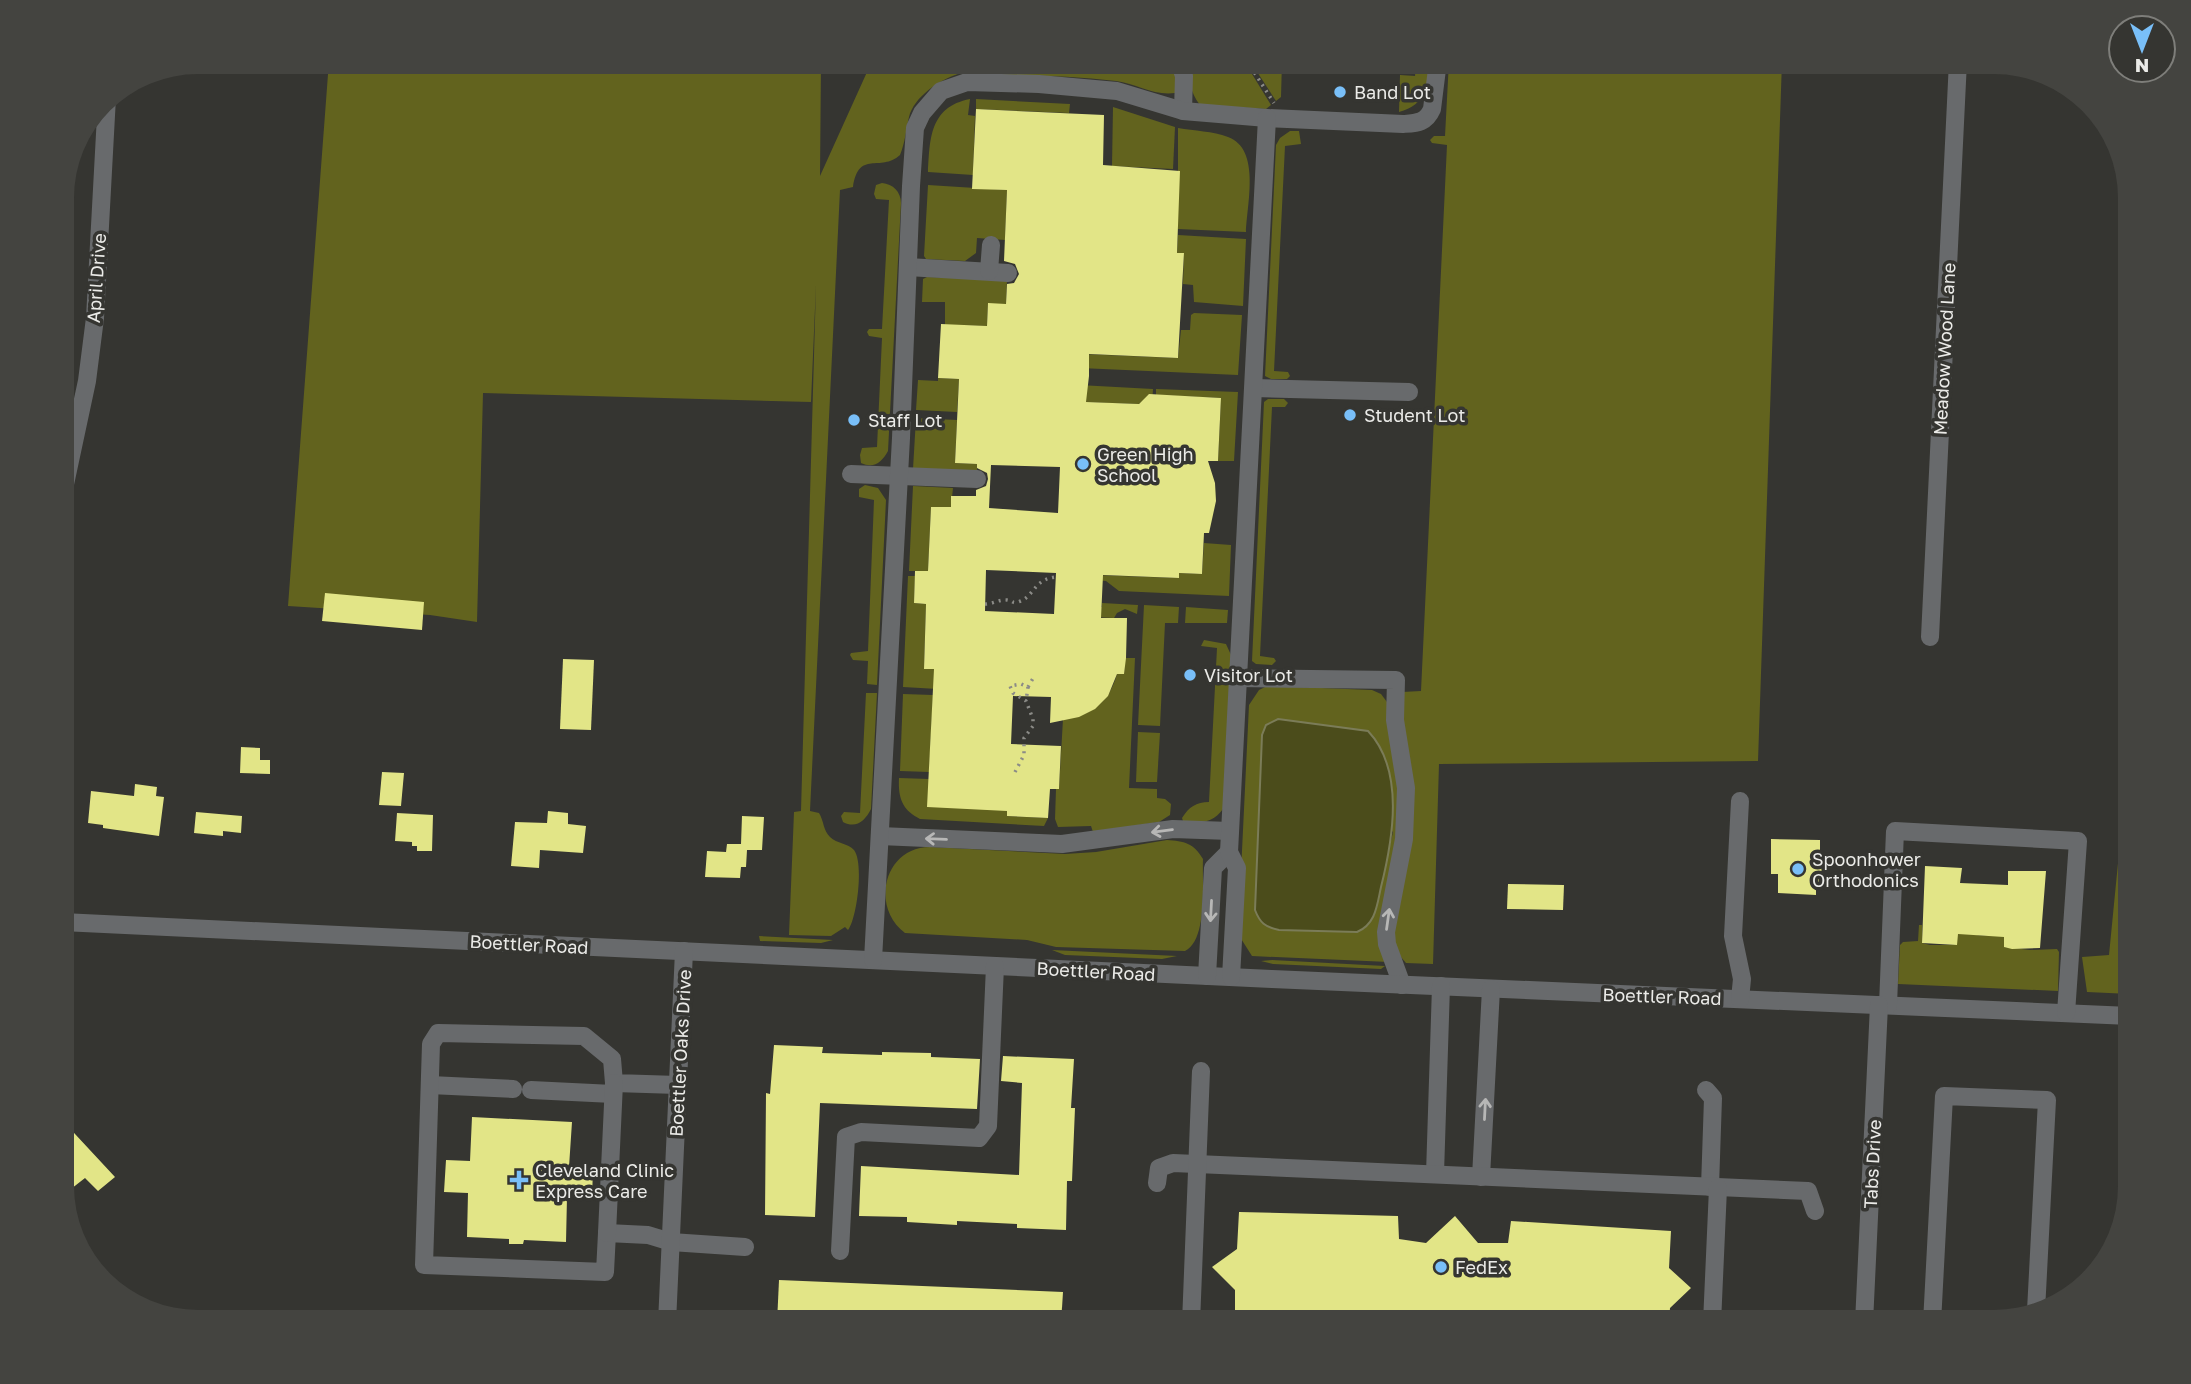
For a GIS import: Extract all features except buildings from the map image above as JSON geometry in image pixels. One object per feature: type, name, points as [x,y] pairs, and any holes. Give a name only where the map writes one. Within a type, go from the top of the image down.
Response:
[{"type":"street","points":[[1183,74],[1183,111]]},
{"type":"street","points":[[873,960],[915,128],[922,113],[941,91],[967,82],[1039,84],[1117,91],[1183,111],[1276,119],[1421,123],[1429,116],[1437,74]]},
{"type":"street","name":"Meadow Wood Lane","points":[[1930,637],[1957,74]]},
{"type":"street","name":"April Drive","points":[[74,442],[87,381],[95,318],[106,114]]},
{"type":"street","points":[[1231,977],[1237,868],[1229,852],[1230,831],[1254,388],[1276,119]]},
{"type":"street","points":[[989,271],[991,245]]},
{"type":"street","points":[[908,267],[1008,273]]},
{"type":"street","points":[[1254,388],[1409,392]]},
{"type":"street","points":[[850,474],[977,479]]},
{"type":"street","points":[[1239,678],[1396,680],[1395,720],[1406,788],[1404,839],[1386,932],[1387,944],[1402,985]]},
{"type":"street","points":[[1740,801],[1733,936],[1742,979],[1740,999]]},
{"type":"street","points":[[880,836],[1062,844],[1173,830],[1230,831]]},
{"type":"street","name":"Tabs Drive","points":[[1865,1310],[1895,831],[2078,841],[2066,1013]]},
{"type":"street","points":[[1207,976],[1213,868],[1229,852]]},
{"type":"street","name":"Boettler Road","points":[[74,923],[2118,1015]]},
{"type":"street","name":"Boettler Oaks Drive","points":[[668,1310],[684,951]]},
{"type":"street","points":[[840,1251],[846,1137],[861,1132],[979,1138],[988,1126],[996,966]]},
{"type":"street","points":[[1435,1174],[1441,986]]},
{"type":"street","points":[[1481,1177],[1491,989]]},
{"type":"street","points":[[439,1033],[584,1036],[612,1059],[614,1088],[605,1272],[424,1265],[431,1044],[439,1033]]},
{"type":"street","points":[[1191,1310],[1201,1071]]},
{"type":"street","points":[[430,1085],[522,1089],[678,1085]]},
{"type":"street","points":[[1706,1090],[1713,1098],[1712,1310]]},
{"type":"street","points":[[1933,1310],[1944,1096],[2047,1100],[2036,1303]]},
{"type":"street","points":[[1157,1183],[1159,1168],[1173,1163],[1435,1174],[1808,1191],[1815,1211]]},
{"type":"street","points":[[607,1233],[648,1235],[671,1242],[745,1247]]},
{"type":"path","points":[[1254,74],[1276,119]]},
{"type":"path","points":[[985,604],[1006,600],[1019,602],[1038,583],[1056,578]]},
{"type":"path","points":[[1015,772],[1024,755],[1024,738],[1033,726],[1026,701],[1028,687],[1035,675]]},
{"type":"path","points":[[1026,701],[1010,688],[1016,684],[1028,687]]},
{"type":"shaded area","points":[[328,74],[821,74],[820,176],[866,74],[958,74],[935,85],[916,103],[909,117],[900,155],[885,162],[865,165],[856,175],[853,187],[840,190],[810,811],[819,813],[830,837],[852,848],[857,857],[858,890],[848,930],[845,927],[831,936],[789,935],[794,812],[801,811],[816,285],[811,402],[483,393],[477,622],[430,615],[288,606]]},
{"type":"shaded area","points":[[958,74],[1175,74],[1178,89],[1175,93],[1160,93],[1124,82]]},
{"type":"shaded area","points":[[1187,74],[1252,74],[1271,105],[1266,109],[1200,105]]},
{"type":"shaded area","points":[[1258,74],[1282,74],[1281,97],[1276,101]]},
{"type":"shaded area","points":[[1429,74],[1424,93],[1415,104],[1399,112],[1400,75]]},
{"type":"shaded area","points":[[1448,74],[1782,74],[1758,761],[1439,764],[1433,964],[1406,963],[1394,949],[1402,692],[1421,691],[1447,145],[1432,143],[1430,140],[1434,136],[1445,136]]},
{"type":"shaded area","points":[[970,99],[968,115],[975,116],[973,175],[928,172],[931,137],[939,117],[946,109]]},
{"type":"shaded area","points":[[976,99],[1070,104],[1069,113],[976,109]]},
{"type":"shaded area","points":[[1113,107],[1175,127],[1173,169],[1112,166]]},
{"type":"shaded area","points":[[1178,128],[1228,137],[1238,143],[1245,153],[1250,178],[1246,232],[1178,229]]},
{"type":"shaded area","points":[[1290,131],[1299,131],[1301,144],[1285,146],[1274,371],[1288,372],[1290,376],[1287,379],[1271,379],[1265,376],[1276,145],[1280,138]]},
{"type":"shaded area","points":[[882,183],[896,189],[901,203],[888,451],[880,461],[870,465],[861,463],[860,455],[862,448],[877,447],[882,338],[869,336],[867,332],[869,329],[882,329],[889,200],[876,199],[874,194],[876,185]]},
{"type":"shaded area","points":[[928,185],[1007,190],[1005,240],[977,238],[976,253],[965,261],[926,259]]},
{"type":"shaded area","points":[[1178,235],[1246,239],[1243,306],[1194,302],[1193,285],[1183,284],[1184,253],[1177,253]]},
{"type":"shaded area","points":[[923,279],[1007,280],[1006,304],[988,304],[987,326],[945,325],[945,302],[922,302]]},
{"type":"shaded area","points":[[1191,315],[1242,315],[1238,375],[1080,368],[1081,354],[1178,358],[1181,330],[1190,330]]},
{"type":"shaded area","points":[[938,378],[959,379],[957,412],[916,410],[918,380],[938,381]]},
{"type":"shaded area","points":[[1079,385],[1153,389],[1152,405],[1144,400],[1139,404],[1079,402]]},
{"type":"shaded area","points":[[1156,389],[1238,392],[1234,461],[1218,461],[1221,398],[1156,395]]},
{"type":"shaded area","points":[[1268,399],[1284,399],[1288,403],[1285,407],[1272,407],[1260,656],[1274,658],[1276,661],[1272,665],[1256,664],[1252,661],[1264,402]]},
{"type":"shaded area","points":[[916,418],[957,420],[955,463],[977,464],[977,472],[913,469]]},
{"type":"shaded area","points":[[865,485],[878,488],[886,500],[877,685],[867,684],[868,661],[853,660],[850,655],[868,651],[874,500],[859,497],[859,489]]},
{"type":"shaded area","points":[[913,486],[953,488],[951,507],[931,507],[928,571],[909,571]]},
{"type":"shaded area","points":[[1204,543],[1231,545],[1229,596],[1119,591],[1106,581],[1093,580],[1093,575],[1178,578],[1179,573],[1202,574]]},
{"type":"shaded area","points":[[908,576],[915,576],[914,603],[926,604],[924,668],[956,671],[955,690],[903,687]]},
{"type":"shaded area","points":[[1102,603],[1138,605],[1137,614],[1125,609],[1114,618],[1091,617],[1092,607],[1102,607]]},
{"type":"shaded area","points":[[1144,605],[1179,607],[1178,623],[1165,623],[1160,726],[1138,725]]},
{"type":"shaded area","points":[[1186,607],[1228,610],[1227,623],[1185,623]]},
{"type":"shaded area","points":[[1204,640],[1226,644],[1231,655],[1223,809],[1210,820],[1195,822],[1183,821],[1182,818],[1193,806],[1209,802],[1217,648],[1201,646]]},
{"type":"shaded area","points":[[1125,658],[1135,658],[1129,788],[1157,789],[1157,798],[1165,799],[1171,804],[1170,815],[1159,822],[1093,832],[1091,826],[1058,827],[1055,819],[1056,789],[1059,789],[1063,719],[1098,706],[1109,693],[1117,674],[1124,674]]},
{"type":"shaded area","points":[[1267,686],[1372,690],[1381,694],[1387,702],[1399,779],[1389,962],[1252,956],[1238,934],[1249,705],[1259,690]],"holes":[[[1278,719],[1393,832],[1374,916],[1365,928],[1357,932],[1266,725]]]},
{"type":"shaded area","points":[[866,693],[877,693],[871,809],[863,820],[852,825],[843,822],[841,816],[844,812],[860,813]]},
{"type":"shaded area","points":[[903,694],[933,695],[929,772],[900,771]]},
{"type":"shaded area","points":[[1278,719],[1368,731],[1380,747],[1387,765],[1393,806],[1389,848],[1375,913],[1368,924],[1357,932],[1279,930],[1264,924],[1255,910],[1262,735],[1266,725]]},
{"type":"shaded area","points":[[1138,732],[1160,733],[1157,782],[1136,782]]},
{"type":"shaded area","points":[[899,778],[929,779],[1007,811],[1007,816],[1048,818],[1044,826],[920,819],[902,803]]},
{"type":"shaded area","points":[[1167,840],[1188,844],[1196,849],[1203,859],[1201,923],[1192,945],[1185,951],[1056,947],[1027,940],[905,933],[894,922],[888,909],[885,894],[887,880],[902,857],[914,850],[930,847],[1065,854],[1096,852]]},
{"type":"shaded area","points":[[2118,866],[2118,993],[2087,992],[2082,957],[2109,955]]},
{"type":"shaded area","points":[[1919,925],[1922,925],[1922,943],[1930,945],[1956,945],[1958,928],[1981,936],[2004,931],[2004,947],[2057,949],[2058,991],[1898,984],[1900,945],[1903,942],[1918,941]]},
{"type":"shaded area","points":[[759,936],[833,940],[821,943],[760,941]]},
{"type":"shaded area","points":[[1052,950],[1177,956],[1162,959],[1065,955]]},
{"type":"shaded area","points":[[1261,961],[1385,966],[1381,969],[1273,964]]},
{"type":"place","name":"Band Lot","points":[[1340,92]]},
{"type":"place","name":"Student Lot","points":[[1350,415]]},
{"type":"place","name":"Staff Lot","points":[[854,420]]},
{"type":"place","name":"Green High School","points":[[1083,464]]},
{"type":"place","name":"Visitor Lot","points":[[1190,675]]},
{"type":"place","name":"Spoonhower Orthodonics","points":[[1798,869]]},
{"type":"place","name":"Cleveland Clinic Express Care","points":[[519,1180]]},
{"type":"place","name":"FedEx","points":[[1441,1267]]}]
